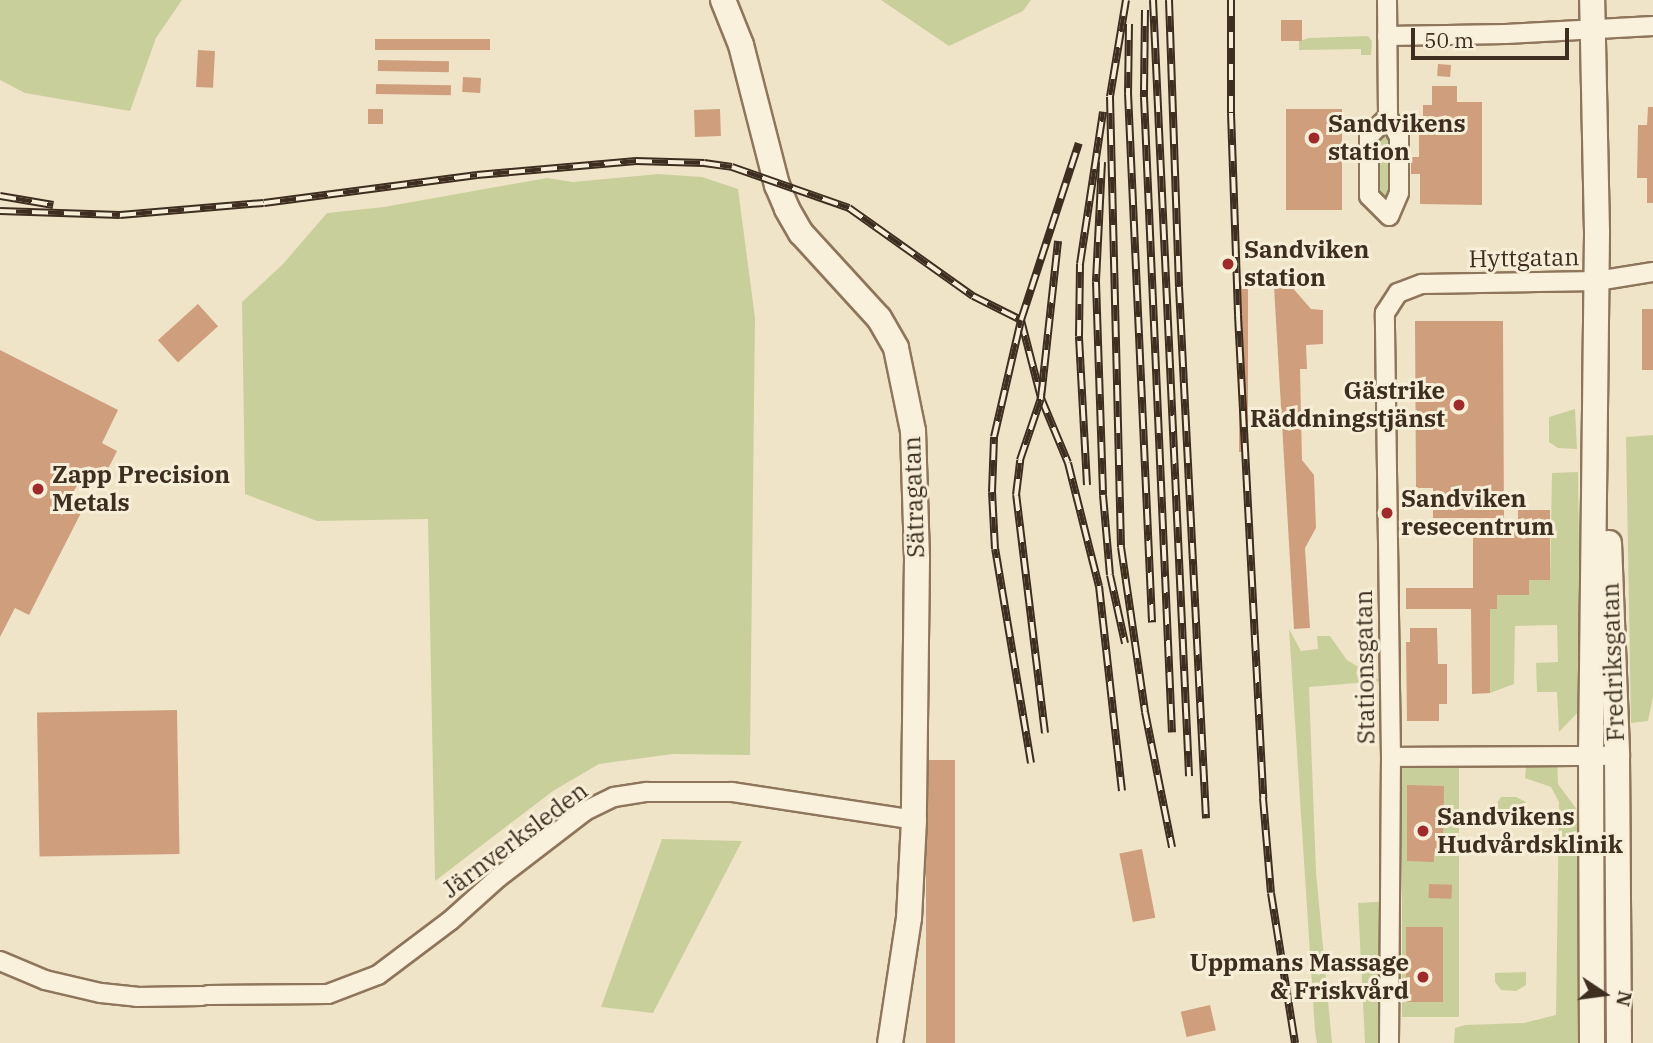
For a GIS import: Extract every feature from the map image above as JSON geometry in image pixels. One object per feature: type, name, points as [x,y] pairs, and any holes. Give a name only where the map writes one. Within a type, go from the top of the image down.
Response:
[{"type":"street","name":"Sätragatan","points":[[723,0],[741,45],[777,185],[787,209],[801,233],[879,318],[896,348],[906,387],[913,431],[917,559],[914,820],[909,918],[890,1043]]},
{"type":"street","points":[[1387,0],[1388,117]]},
{"type":"street","name":"Fredriksgatan","points":[[1592,0],[1597,281],[1591,756],[1592,1043]]},
{"type":"street","points":[[1387,36],[1653,26]]},
{"type":"street","name":"Hyttgatan","points":[[1398,293],[1422,284],[1597,281],[1653,272]]},
{"type":"street","name":"Fredriksgatan","points":[[1597,281],[1601,324],[1616,756],[1619,1043]]},
{"type":"street","name":"Stationsgatan","points":[[1389,1043],[1391,757],[1383,328],[1390,302],[1398,293]]},
{"type":"street","points":[[1391,757],[1616,756]]},
{"type":"street","name":"Järnverksleden","points":[[0,961],[45,980],[101,993],[137,997],[328,994],[378,975],[586,811],[614,797],[647,792],[732,792],[914,820]]},
{"type":"green space","points":[[0,0],[182,0],[156,38],[130,111],[25,93],[0,80]]},
{"type":"green space","points":[[881,0],[1031,0],[1023,11],[949,46]]},
{"type":"green space","points":[[1368,36],[1372,41],[1371,55],[1361,55],[1361,49],[1299,50],[1299,41],[1309,38]]},
{"type":"green space","points":[[1388,117],[1399,137],[1389,216],[1369,196],[1369,136]]},
{"type":"green space","points":[[658,174],[702,177],[738,189],[755,318],[750,755],[673,754],[599,764],[553,791],[435,881],[428,519],[317,521],[245,494],[242,302],[283,264],[327,213],[384,207],[547,178],[573,182]]},
{"type":"green space","points":[[1575,409],[1577,449],[1558,448],[1549,442],[1549,417]]},
{"type":"green space","points":[[1653,435],[1653,697],[1648,721],[1631,723],[1626,437]]},
{"type":"green space","points":[[1578,472],[1581,709],[1559,732],[1557,692],[1537,692],[1536,663],[1558,662],[1557,625],[1515,626],[1514,684],[1490,693],[1490,609],[1497,609],[1497,595],[1529,595],[1529,580],[1550,580],[1552,473]]},
{"type":"green space","points":[[1289,629],[1301,651],[1318,649],[1317,636],[1330,636],[1347,660],[1381,681],[1309,687],[1316,872],[1332,1043],[1317,1043],[1315,1031]]},
{"type":"green space","points":[[1527,756],[1557,756],[1558,784],[1578,811],[1583,898],[1580,1043],[1454,1043],[1455,1028],[1465,1025],[1524,1023],[1556,1015],[1559,802],[1551,787],[1525,778]]},
{"type":"green space","points":[[1402,768],[1459,768],[1459,1017],[1402,1017]]},
{"type":"green space","points":[[1501,797],[1516,797],[1526,802],[1527,814],[1495,815],[1495,806]]},
{"type":"green space","points":[[662,839],[742,841],[653,1013],[601,1007]]},
{"type":"green space","points":[[1391,901],[1389,1043],[1365,1043],[1358,903]]},
{"type":"green space","points":[[1526,972],[1526,985],[1516,991],[1501,990],[1495,982],[1495,973]]},
{"type":"building","points":[[1281,20],[1302,20],[1302,41],[1281,41]]},
{"type":"building","points":[[375,39],[490,39],[490,50],[375,50]]},
{"type":"building","points":[[198,50],[215,51],[213,88],[196,87]]},
{"type":"building","points":[[378,60],[449,61],[449,72],[378,71]]},
{"type":"building","points":[[1438,64],[1451,65],[1450,77],[1437,76]]},
{"type":"building","points":[[463,77],[481,78],[480,93],[462,92]]},
{"type":"building","points":[[376,84],[451,85],[451,95],[376,94]]},
{"type":"building","points":[[1432,86],[1457,86],[1457,102],[1482,102],[1482,205],[1420,204],[1420,174],[1411,174],[1411,157],[1419,157],[1419,135],[1423,135],[1423,105],[1432,105]]},
{"type":"building","points":[[1648,107],[1653,107],[1653,203],[1647,203],[1647,178],[1637,178],[1638,125],[1647,125]]},
{"type":"building","points":[[368,109],[383,109],[383,124],[368,124]]},
{"type":"building","points":[[720,109],[721,136],[695,137],[694,110]]},
{"type":"building","name":"Sandvikens station","points":[[1286,109],[1342,109],[1342,210],[1286,210]]},
{"type":"building","points":[[1239,286],[1248,286],[1248,452],[1239,452]]},
{"type":"building","points":[[1291,286],[1311,309],[1323,310],[1323,344],[1306,345],[1307,369],[1300,369],[1302,460],[1314,475],[1316,528],[1305,548],[1310,628],[1294,629],[1274,287]]},
{"type":"building","points":[[198,304],[218,326],[178,362],[158,340]]},
{"type":"building","points":[[1642,309],[1653,309],[1653,370],[1642,370]]},
{"type":"building","name":"Gästrike Räddningstjänst","points":[[1415,321],[1503,321],[1504,518],[1433,518],[1433,488],[1416,488]]},
{"type":"building","name":"Zapp Precision Metals","points":[[0,350],[118,410],[102,443],[117,451],[101,483],[83,474],[72,495],[86,503],[29,615],[15,608],[0,637]]},
{"type":"building","points":[[1518,510],[1550,510],[1550,580],[1529,580],[1529,595],[1497,595],[1497,609],[1490,609],[1490,693],[1472,694],[1471,609],[1406,609],[1406,588],[1473,588],[1473,532],[1518,532]]},
{"type":"building","points":[[1410,628],[1437,628],[1438,664],[1447,664],[1447,704],[1439,704],[1439,721],[1407,721],[1406,642],[1410,642]]},
{"type":"building","points":[[177,710],[180,854],[40,856],[37,712]]},
{"type":"building","points":[[926,760],[955,760],[955,1043],[926,1043]]},
{"type":"building","points":[[1407,785],[1444,786],[1443,852],[1434,852],[1434,862],[1407,861]]},
{"type":"building","points":[[1142,849],[1155,918],[1133,922],[1119,853]]},
{"type":"building","points":[[1429,884],[1452,885],[1451,899],[1429,898]]},
{"type":"building","points":[[1406,927],[1443,927],[1443,1002],[1406,1002]]},
{"type":"building","points":[[1210,1005],[1216,1030],[1187,1037],[1181,1012]]},
{"type":"railway","points":[[1126,0],[1110,97],[1121,547],[1145,712],[1172,847]]},
{"type":"railway","points":[[1153,0],[1189,776]]},
{"type":"railway","points":[[1169,0],[1179,287],[1206,818]]},
{"type":"railway","points":[[1231,0],[1231,113],[1238,315],[1263,798],[1271,893],[1295,1043]]},
{"type":"railway","points":[[1145,10],[1144,97],[1172,732]]},
{"type":"railway","points":[[1129,24],[1128,93],[1152,622]]},
{"type":"railway","points":[[1087,485],[1079,336],[1080,264],[1103,112]]},
{"type":"railway","points":[[1031,763],[995,549],[992,492],[994,437],[1021,320],[1079,143]]},
{"type":"railway","points":[[0,211],[120,215],[264,203],[477,175],[636,161],[704,163],[732,167],[849,208],[973,296],[1021,320],[1041,398],[1068,463],[1099,586],[1122,791]]},
{"type":"railway","points":[[1102,162],[1096,282],[1103,495],[1110,575],[1125,643]]},
{"type":"railway","points":[[0,196],[53,205]]},
{"type":"railway","points":[[1045,733],[1016,495],[1020,460],[1041,398],[1058,241]]},
{"type":"place","name":"Sandvikens station","points":[[1314,138]]},
{"type":"place","name":"Sandviken station","points":[[1228,264]]},
{"type":"place","name":"Gästrike Räddningstjänst","points":[[1459,405]]},
{"type":"place","name":"Zapp Precision Metals","points":[[38,489]]},
{"type":"place","name":"Sandviken resecentrum","points":[[1387,513]]},
{"type":"place","name":"Sandvikens Hudvårdsklinik","points":[[1423,831]]},
{"type":"place","name":"Uppmans Massage & Friskvård","points":[[1423,977]]}]
